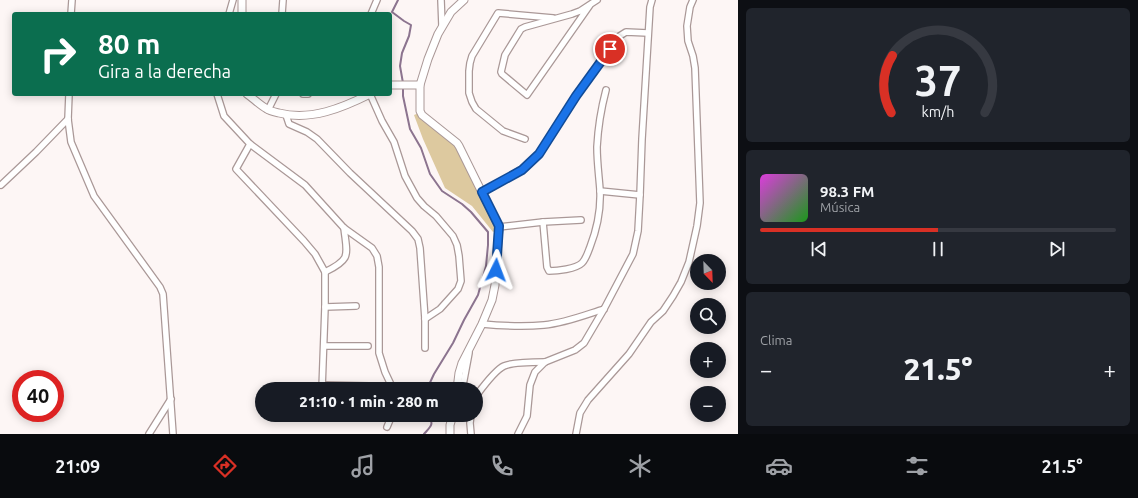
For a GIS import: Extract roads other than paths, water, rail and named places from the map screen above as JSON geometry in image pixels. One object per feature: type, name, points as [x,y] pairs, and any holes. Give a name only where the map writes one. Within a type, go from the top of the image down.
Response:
[{"type":"street","points":[[71,12],[72,0]]},
{"type":"street","points":[[230,12],[233,0]]},
{"type":"street","points":[[242,0],[242,12]]},
{"type":"street","points":[[282,12],[283,0]]},
{"type":"street","points":[[372,12],[376,0]]},
{"type":"street","points":[[441,0],[442,26]]},
{"type":"street","points":[[458,382],[462,364],[482,324],[492,300],[496,285],[499,226],[457,142],[422,115],[420,111],[418,85],[442,26],[451,12],[464,0]]},
{"type":"street","points":[[590,5],[527,95],[504,76],[501,72],[505,55],[521,29],[580,12],[597,0]]},
{"type":"street","points":[[483,388],[498,370],[504,366],[512,364],[545,362],[576,350],[584,343],[633,254],[638,231],[648,33],[652,0]]},
{"type":"street","points":[[576,434],[580,413],[588,400],[629,354],[651,322],[663,311],[681,282],[689,262],[697,226],[700,203],[695,68],[686,26],[693,0]]},
{"type":"street","points":[[525,139],[503,131],[476,109],[472,102],[470,93],[470,63],[472,56],[498,13],[558,18]]},
{"type":"street","points":[[482,192],[522,170],[539,154],[576,96],[618,37],[626,32],[648,33]]},
{"type":"street","points":[[392,85],[418,85]]},
{"type":"street","points":[[543,222],[546,267],[549,271],[555,271],[581,264],[589,249],[599,211],[600,191],[597,148],[601,109],[606,90]]},
{"type":"street","points":[[68,96],[68,119],[71,142],[94,196],[160,287],[163,294],[173,434]]},
{"type":"street","points":[[218,96],[224,116],[250,144],[305,185],[344,228],[372,248],[377,256],[379,267],[380,353],[385,372],[390,382]]},
{"type":"street","points":[[250,96],[268,110],[286,115],[303,116],[326,113],[366,96]]},
{"type":"street","points":[[268,110],[275,96]]},
{"type":"street","points":[[371,96],[382,121],[394,142],[405,176],[417,198],[436,216],[453,236],[460,256],[461,281],[458,289],[440,309],[425,320]]},
{"type":"street","points":[[286,115],[289,124],[307,132],[316,139],[412,231],[418,239],[420,248],[425,320],[425,348]]},
{"type":"street","points":[[1,185],[68,119]]},
{"type":"street","points":[[250,144],[236,169],[304,241],[315,254],[325,272],[326,307],[323,382]]},
{"type":"street","points":[[600,191],[640,195]]},
{"type":"street","points":[[499,226],[581,220]]},
{"type":"street","points":[[325,272],[339,265],[345,259],[347,252],[344,228]]},
{"type":"street","points":[[326,307],[356,306]]},
{"type":"street","points":[[482,324],[502,326],[545,325],[569,320],[604,309]]},
{"type":"street","points":[[324,346],[368,346]]},
{"type":"street","points":[[463,382],[470,349]]},
{"type":"street","points":[[518,434],[527,416],[530,385],[535,372],[545,362]]},
{"type":"street","points":[[149,434],[171,398]]},
{"type":"street","points":[[387,427],[389,422]]},
{"type":"street","points":[[450,434],[451,422]]},
{"type":"street","points":[[470,422],[471,434]]},
{"type":"waterway","points":[[398,0],[392,12],[411,25],[409,36],[402,53],[400,66],[403,83]]},
{"type":"waterway","points":[[403,87],[403,96],[410,129],[421,148],[430,174],[442,191],[462,204],[471,212],[488,232],[486,266],[478,295],[430,382]]},
{"type":"waterway","points":[[424,434],[431,425],[431,422]]}]
